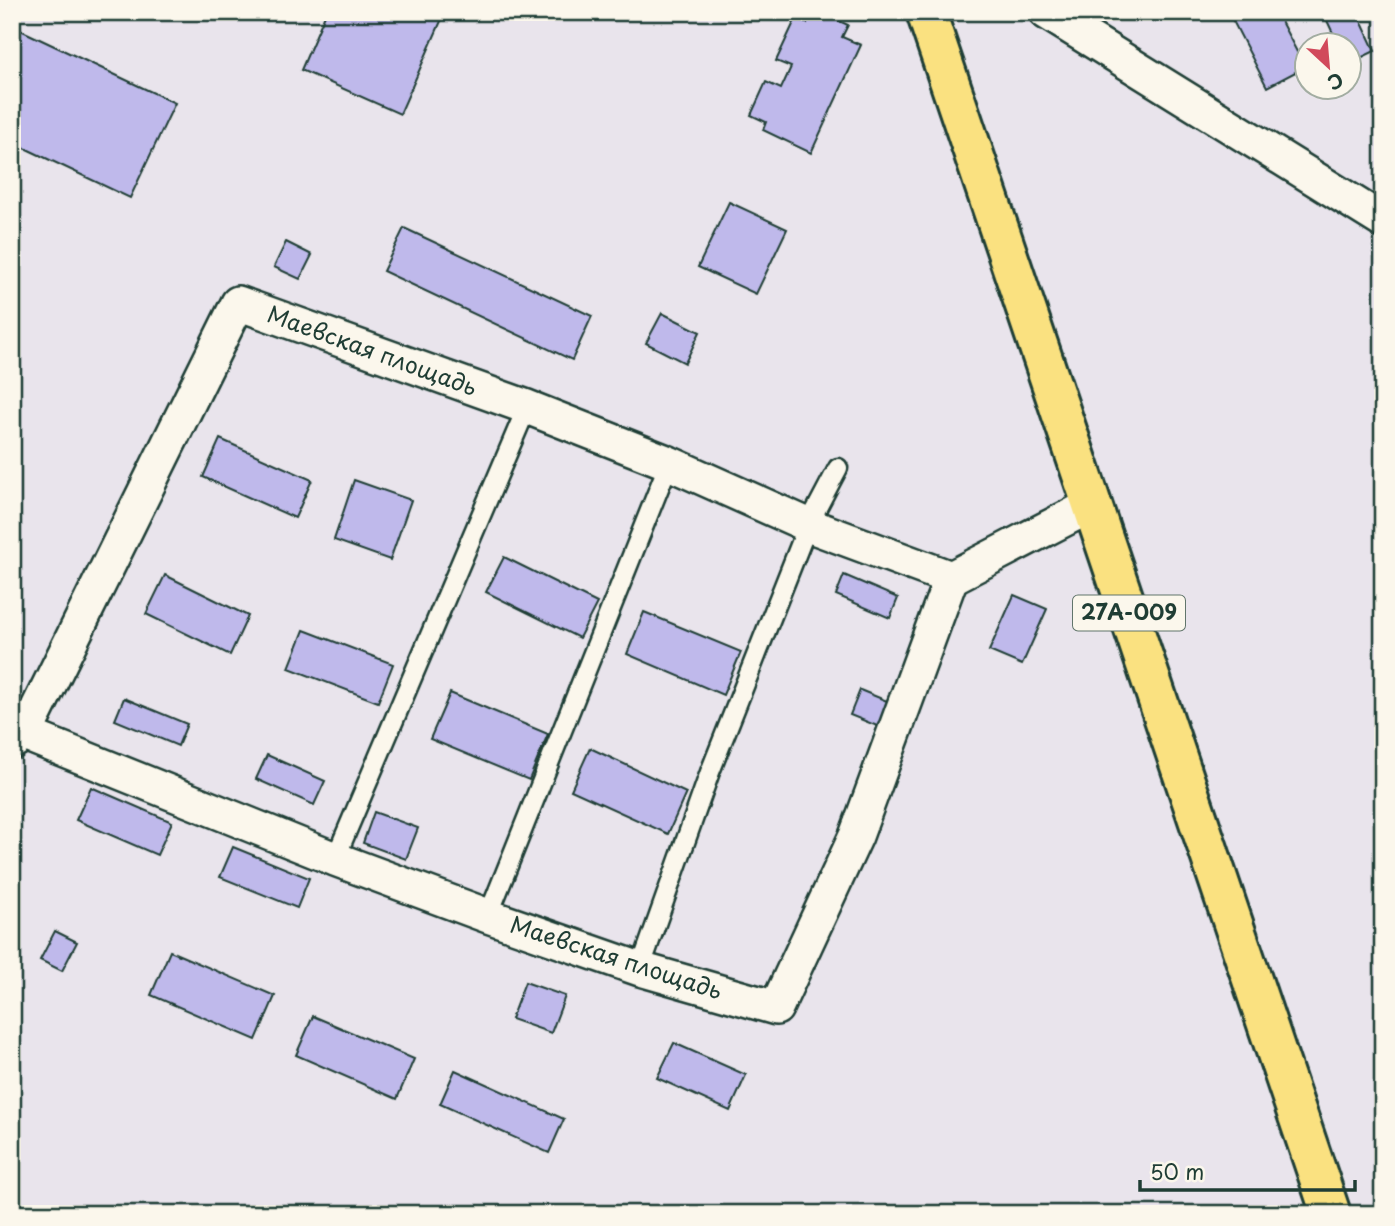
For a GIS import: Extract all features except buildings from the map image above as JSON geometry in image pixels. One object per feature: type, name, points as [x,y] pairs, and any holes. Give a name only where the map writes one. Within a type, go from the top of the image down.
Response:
[{"type":"main road","name":"27А-009","points":[[926,12],[1332,1214]]},
{"type":"street","points":[[1046,12],[1383,221]]},
{"type":"street","name":"Маевская площадь","points":[[238,303],[527,407],[669,463],[808,525],[951,578],[856,836],[776,1008],[640,969],[488,916],[18,738],[238,303]]},
{"type":"street","points":[[951,578],[1092,505]]},
{"type":"lane","points":[[335,859],[527,407]]},
{"type":"lane","points":[[488,916],[669,463]]},
{"type":"lane","points":[[640,969],[710,772],[808,525],[838,468]]}]
